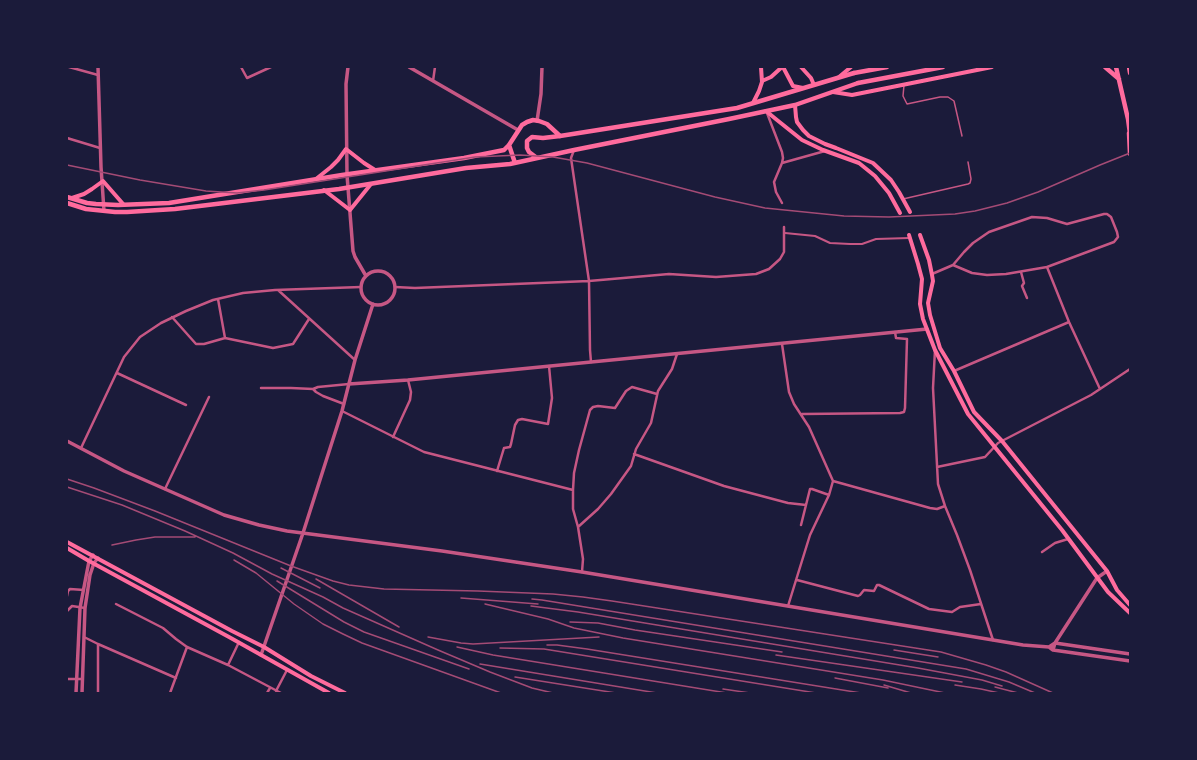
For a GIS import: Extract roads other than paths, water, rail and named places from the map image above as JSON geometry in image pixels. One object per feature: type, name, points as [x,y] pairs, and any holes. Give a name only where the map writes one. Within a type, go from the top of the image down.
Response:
[{"type":"main road","points":[[753,103],[760,91],[762,81],[761,67]]},
{"type":"main road","points":[[762,81],[771,77],[782,67],[793,86],[806,88]]},
{"type":"main road","points":[[801,67],[811,78],[814,85]]},
{"type":"main road","points":[[839,78],[851,67]]},
{"type":"main road","points":[[537,158],[528,150],[527,144],[529,140],[534,137],[543,138],[560,136],[737,108],[854,73],[887,67]]},
{"type":"main road","points":[[67,203],[86,209],[104,211],[127,212],[175,210],[370,184],[466,168],[515,163],[796,105],[858,83],[943,67]]},
{"type":"main road","points":[[833,92],[852,95],[992,67]]},
{"type":"main road","points":[[1105,67],[1119,79]]},
{"type":"main road","points":[[1116,67],[1128,118],[1130,154]]},
{"type":"main road","points":[[1128,67],[1130,73]]},
{"type":"main road","points":[[796,105],[797,122],[809,136],[873,163],[891,180],[910,212]]},
{"type":"main road","points":[[766,111],[802,140],[825,151],[859,163],[875,176],[889,193],[900,213]]},
{"type":"main road","points":[[69,198],[87,203],[104,205],[169,203],[376,170],[464,158],[504,150],[522,125],[527,122],[538,120],[547,124],[560,136]]},
{"type":"main road","points":[[509,145],[515,163]]},
{"type":"main road","points":[[314,180],[331,168],[346,149],[376,170]]},
{"type":"main road","points":[[464,158],[466,168]]},
{"type":"main road","points":[[69,198],[84,194],[92,190],[103,181],[124,205]]},
{"type":"main road","points":[[324,190],[350,210],[370,184]]},
{"type":"main road","points":[[214,196],[216,204]]},
{"type":"main road","points":[[203,198],[204,206]]},
{"type":"main road","points":[[920,235],[929,260],[932,275],[933,281],[928,303],[940,348],[954,371],[974,412],[1002,441],[1107,571],[1116,590],[1130,605]]},
{"type":"main road","points":[[910,236],[922,279],[920,304],[923,319],[935,350],[968,414],[1069,539],[1108,592],[1130,613]]},
{"type":"main road","points":[[67,542],[264,647],[311,676],[346,693]]},
{"type":"main road","points":[[67,548],[329,693]]},
{"type":"main road","points":[[230,637],[232,631]]},
{"type":"street","points":[[69,67],[99,75]]},
{"type":"street","points":[[98,67],[104,211]]},
{"type":"street","points":[[241,67],[247,78],[271,67]]},
{"type":"street","points":[[348,67],[346,84],[346,149],[348,187],[355,257],[366,276]]},
{"type":"street","points":[[409,67],[518,130]]},
{"type":"street","points":[[432,81],[435,67]]},
{"type":"street","points":[[538,120],[542,67]]},
{"type":"street","points":[[766,111],[782,152],[782,163],[774,182],[776,192],[782,203]]},
{"type":"street","points":[[67,138],[101,148]]},
{"type":"street","points":[[574,150],[571,158],[589,281],[591,362]]},
{"type":"street","points":[[782,163],[825,151]]},
{"type":"street","points":[[932,275],[953,265],[969,246],[985,235],[1032,217],[1042,217],[1067,224],[1107,214],[1111,217],[1118,235],[1114,242],[1047,267],[1021,272],[1002,275],[987,275],[972,273],[953,265]]},
{"type":"street","points":[[395,287],[415,288],[589,281],[669,274],[716,277],[756,274],[769,270],[780,259],[784,252],[784,227]]},
{"type":"street","points":[[785,233],[815,236],[830,243],[850,244],[862,244],[876,239],[910,236]]},
{"type":"street","points":[[1047,267],[1069,322],[1100,389]]},
{"type":"street","points":[[374,271],[384,272],[392,278],[395,287],[393,296],[388,301],[380,304],[373,304],[364,297],[361,286],[366,276],[374,271]]},
{"type":"street","points":[[1021,272],[1024,283],[1022,286],[1027,298]]},
{"type":"street","points":[[81,448],[124,357],[140,337],[161,323],[199,305],[218,299],[243,294],[278,290],[361,286]]},
{"type":"street","points":[[278,290],[355,360]]},
{"type":"street","points":[[218,299],[225,338]]},
{"type":"street","points":[[261,654],[303,533],[344,404],[355,360],[373,304]]},
{"type":"street","points":[[172,317],[196,344],[204,344],[225,338],[273,348],[293,344],[309,318]]},
{"type":"street","points":[[954,371],[1069,322]]},
{"type":"street","points":[[261,388],[314,389],[318,387],[408,380],[927,329]]},
{"type":"street","points":[[801,414],[900,414],[904,412],[907,338],[896,338],[895,332]]},
{"type":"street","points":[[782,344],[788,388],[794,404],[809,427],[833,481],[829,494],[810,536],[788,606]]},
{"type":"street","points":[[935,350],[933,388],[938,484],[993,640]]},
{"type":"street","points":[[578,527],[612,494],[631,466],[638,445],[651,423],[657,394],[672,369],[677,354]]},
{"type":"street","points":[[497,471],[504,448],[510,447],[514,425],[518,420],[522,419],[548,424],[552,398],[549,366]]},
{"type":"street","points":[[937,467],[982,458],[988,455],[1002,441],[1100,389],[1130,369]]},
{"type":"street","points":[[116,373],[186,405]]},
{"type":"street","points":[[394,437],[410,397],[408,380]]},
{"type":"street","points":[[582,572],[582,559],[578,527],[573,509],[572,490],[579,450],[591,408],[598,406],[615,408],[626,391],[632,387],[657,394]]},
{"type":"street","points":[[314,389],[323,396],[344,404]]},
{"type":"street","points":[[166,489],[210,397]]},
{"type":"street","points":[[342,410],[424,452],[572,490]]},
{"type":"street","points":[[67,441],[124,471],[224,515],[287,531],[434,550],[582,572],[1023,645],[1049,647],[1053,650],[1130,661]]},
{"type":"street","points":[[634,454],[724,486],[788,503],[806,505]]},
{"type":"street","points":[[833,481],[930,508],[937,509],[945,506]]},
{"type":"street","points":[[801,525],[809,490],[811,489],[829,494]]},
{"type":"street","points":[[1042,552],[1054,543],[1069,539]]},
{"type":"street","points":[[76,693],[84,590],[92,562],[96,557]]},
{"type":"street","points":[[82,693],[84,637],[82,608],[92,562]]},
{"type":"street","points":[[1053,650],[1055,643],[1097,578],[1107,571]]},
{"type":"street","points":[[797,580],[858,596],[864,590],[874,591],[879,585],[929,609],[952,612],[962,607],[981,604]]},
{"type":"street","points":[[67,596],[70,589],[84,590]]},
{"type":"street","points":[[116,604],[163,628],[187,647],[281,693]]},
{"type":"street","points":[[67,611],[72,606],[82,608]]},
{"type":"street","points":[[84,637],[176,678]]},
{"type":"street","points":[[228,666],[239,642]]},
{"type":"street","points":[[1049,647],[1055,643],[1130,654]]},
{"type":"street","points":[[98,644],[98,693]]},
{"type":"street","points":[[170,693],[187,647]]},
{"type":"street","points":[[276,691],[287,670]]},
{"type":"street","points":[[67,679],[82,679]]},
{"type":"street","points":[[267,693],[270,688]]},
{"type":"lane","points":[[904,85],[903,96],[907,104],[940,97],[948,97],[954,101],[962,136]]},
{"type":"lane","points":[[903,199],[970,183],[971,179],[968,162]]},
{"type":"railway","points":[[67,165],[140,180],[206,191],[237,193],[475,157],[520,155],[553,157],[587,163],[715,197],[765,208],[844,216],[889,217],[955,214],[975,211],[1007,203],[1038,192],[1130,153]]},
{"type":"railway","points":[[67,479],[155,511],[291,566],[349,585],[384,589],[553,594],[612,601],[941,652],[1006,672],[1053,693]]},
{"type":"railway","points":[[67,487],[122,505],[185,531],[233,553],[272,574],[323,597],[343,608],[438,650],[532,688],[553,693]]},
{"type":"railway","points":[[112,545],[155,537],[195,537]]},
{"type":"railway","points":[[234,560],[256,573],[294,604],[323,624],[343,634],[362,643],[501,693]]},
{"type":"railway","points":[[281,568],[320,588]]},
{"type":"railway","points":[[316,579],[399,627]]},
{"type":"railway","points":[[277,581],[344,622],[364,632],[469,669]]},
{"type":"railway","points":[[461,598],[538,604]]},
{"type":"railway","points":[[532,599],[966,669],[1009,682],[1035,693]]},
{"type":"railway","points":[[485,604],[548,619],[574,628],[623,638],[883,680],[945,693]]},
{"type":"railway","points":[[531,606],[578,612],[918,668],[982,680],[1002,686]]},
{"type":"railway","points":[[570,622],[598,623],[782,652]]},
{"type":"railway","points":[[428,637],[473,644],[599,637]]},
{"type":"railway","points":[[547,645],[587,649],[861,693]]},
{"type":"railway","points":[[457,647],[493,655],[727,693]]},
{"type":"railway","points":[[500,648],[544,649],[816,693]]},
{"type":"railway","points":[[894,650],[938,657]]},
{"type":"railway","points":[[776,655],[962,682]]},
{"type":"railway","points":[[480,664],[657,693]]},
{"type":"railway","points":[[515,677],[616,693]]},
{"type":"railway","points":[[835,678],[888,688]]},
{"type":"railway","points":[[884,685],[911,693]]},
{"type":"railway","points":[[955,685],[999,693]]},
{"type":"railway","points":[[995,687],[1018,693]]},
{"type":"railway","points":[[723,689],[750,693]]}]
